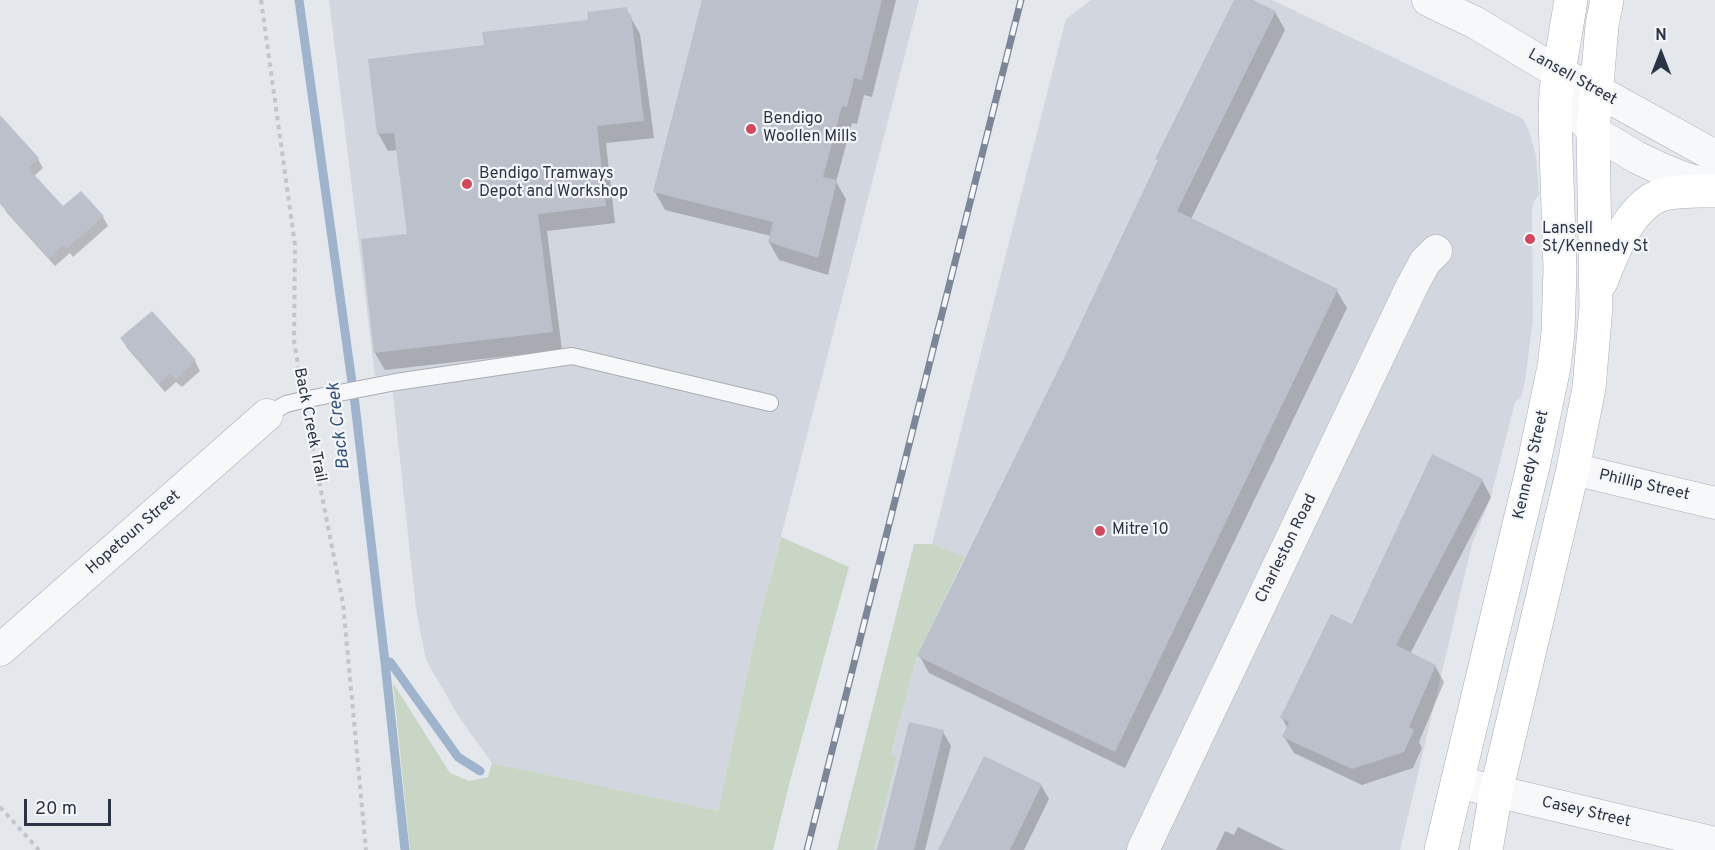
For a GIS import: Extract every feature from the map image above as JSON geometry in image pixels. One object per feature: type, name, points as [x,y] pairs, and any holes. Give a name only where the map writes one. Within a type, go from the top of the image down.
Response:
[{"type":"street","name":"Lansell Street","points":[[1428,0],[1476,23],[1556,81],[1593,131],[1659,168],[1715,189]]},
{"type":"street","points":[[1556,81],[1570,0]]},
{"type":"street","points":[[1486,850],[1496,792],[1573,469],[1589,388],[1595,335],[1596,295],[1593,131],[1602,25],[1607,0]]},
{"type":"street","name":"Lansell Street","points":[[1556,81],[1596,90],[1715,156]]},
{"type":"street","name":"Kennedy Street","points":[[1442,850],[1554,367],[1558,333],[1560,269],[1554,119],[1556,81]]},
{"type":"street","points":[[1596,295],[1621,235],[1632,218],[1646,204],[1661,195],[1715,189]]},
{"type":"street","name":"Charleston Road","points":[[1143,850],[1412,286],[1425,262],[1436,251]]},
{"type":"street","name":"Hopetoun Street","points":[[0,650],[267,415]]},
{"type":"street","name":"Phillip Street","points":[[1573,469],[1715,503]]},
{"type":"street","name":"Casey Street","points":[[1457,782],[1715,843]]},
{"type":"lane","points":[[267,415],[286,404],[310,398],[396,382],[572,356],[770,403]]},
{"type":"path","name":"Back Creek Trail","points":[[261,0],[295,244],[294,341],[310,398],[343,603],[366,850]]},
{"type":"path","points":[[0,807],[39,850]]},
{"type":"shaded area","points":[[329,0],[919,0],[756,633],[718,811],[492,763],[459,717],[426,660],[416,609],[391,375],[375,376]]},
{"type":"shaded area","points":[[1091,0],[1272,0],[1523,119],[1529,131],[1536,156],[1539,194],[1532,210],[1533,319],[1525,381],[1521,397],[1515,402],[1490,500],[1472,544],[1400,850],[874,850],[897,757],[891,755],[917,656],[965,558],[932,544],[1066,19]]},
{"type":"green space","points":[[781,537],[849,567],[773,850],[410,850],[393,683],[450,773],[469,781],[488,777],[492,763],[718,811],[756,633]]},
{"type":"green space","points":[[914,544],[932,544],[965,557],[917,656],[891,754],[897,757],[874,850],[837,850]]},
{"type":"building","name":"Bendigo Woollen Mills","points":[[702,0],[882,0],[862,80],[854,78],[847,107],[842,106],[823,177],[837,180],[818,258],[768,242],[773,222],[653,192]]},
{"type":"building","name":"Mitre 10","points":[[1234,0],[1253,0],[1276,11],[1177,211],[1338,289],[1115,752],[917,656],[1066,354],[1158,160],[1155,159]]},
{"type":"building","name":"Bendigo Tramways Depot and Workshop","points":[[627,7],[628,15],[631,14],[644,121],[597,126],[606,206],[538,214],[553,332],[374,353],[361,239],[407,234],[394,133],[377,134],[368,59],[484,45],[482,32],[588,20],[587,12]]},
{"type":"building","points":[[0,115],[39,158],[28,168],[63,206],[81,191],[104,216],[67,248],[63,245],[49,258],[0,204]]},
{"type":"building","points":[[152,311],[196,360],[176,379],[170,373],[159,384],[120,338]]},
{"type":"building","points":[[1432,454],[1483,479],[1396,645],[1436,665],[1409,727],[1414,730],[1404,752],[1352,769],[1282,737],[1289,722],[1280,718],[1331,614],[1352,624]]},
{"type":"building","points":[[909,722],[944,730],[914,850],[877,850]]},
{"type":"building","points":[[984,756],[1042,784],[1010,850],[938,850]]},
{"type":"waterway","name":"Back Creek","points":[[299,0],[355,404],[405,850]]},
{"type":"waterway","points":[[385,662],[390,662],[458,757],[480,771]]},
{"type":"railway","points":[[807,850],[1021,0]]},
{"type":"place","name":"Bendigo Woollen Mills","points":[[751,129]]},
{"type":"place","name":"Bendigo Tramways Depot and Workshop","points":[[467,184]]},
{"type":"place","name":"Lansell St/Kennedy St","points":[[1530,239]]},
{"type":"place","name":"Mitre 10","points":[[1100,531]]}]
